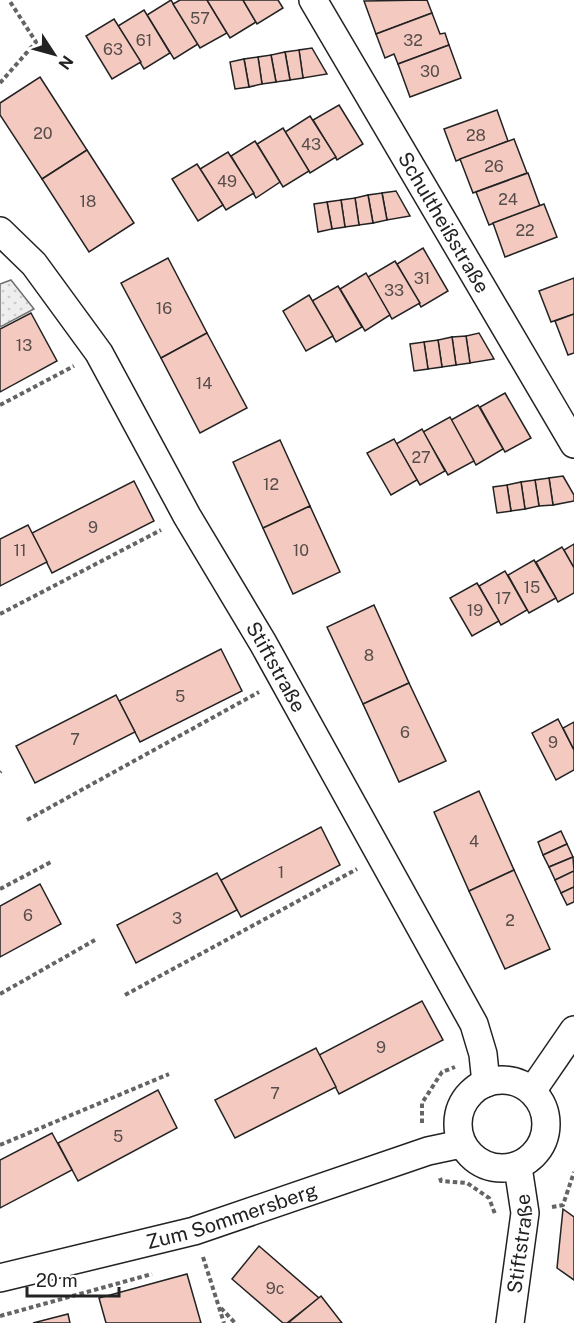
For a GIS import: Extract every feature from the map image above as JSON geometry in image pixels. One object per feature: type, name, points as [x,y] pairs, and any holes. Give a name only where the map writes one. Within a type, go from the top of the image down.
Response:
[{"type":"street","name":"Schultheißstraße","points":[[313,0],[574,444]]},
{"type":"street","name":"Stiftstraße","points":[[0,231],[34,264],[99,353],[187,516],[283,679],[474,1024],[483,1054],[486,1083]]},
{"type":"street","points":[[532,1091],[574,1030]]},
{"type":"street","points":[[502,1080],[518,1082],[532,1091],[542,1103],[547,1122],[544,1140],[534,1155],[518,1167],[506,1169],[493,1168],[477,1161],[461,1144],[457,1122],[462,1103],[471,1092],[486,1083],[502,1080]]},
{"type":"street","name":"Zum Sommersberg","points":[[0,1278],[194,1230],[428,1151],[461,1144]]},
{"type":"street","name":"Stiftstraße","points":[[510,1323],[525,1213],[518,1167]]},
{"type":"path","points":[[0,83],[36,42],[9,0]]},
{"type":"path","points":[[0,405],[99,353]]},
{"type":"path","points":[[0,614],[187,516]]},
{"type":"path","points":[[27,820],[283,679]]},
{"type":"path","points":[[125,995],[381,856]]},
{"type":"path","points":[[0,889],[51,862]]},
{"type":"path","points":[[0,994],[95,940]]},
{"type":"path","points":[[0,1145],[169,1074]]},
{"type":"path","points":[[525,1213],[563,1205],[574,1172]]},
{"type":"path","points":[[194,1230],[224,1323]]},
{"type":"path","points":[[192,1262],[204,1259]]},
{"type":"path","points":[[0,1316],[159,1272]]},
{"type":"path","points":[[219,1306],[235,1323]]},
{"type":"shaded area","points":[[11,280],[34,309],[0,327],[0,284]]},
{"type":"building","points":[[171,0],[198,44],[174,59],[147,15]]},
{"type":"building","points":[[180,0],[207,0],[227,33],[200,48],[173,4]]},
{"type":"building","points":[[207,0],[243,0],[256,22],[230,38]]},
{"type":"building","points":[[243,0],[278,0],[283,8],[257,24]]},
{"type":"building","points":[[427,0],[432,13],[376,34],[364,1]]},
{"type":"building","points":[[144,10],[170,53],[144,69],[118,26]]},
{"type":"building","points":[[432,13],[440,34],[445,33],[449,45],[398,64],[394,54],[385,58],[376,34]]},
{"type":"building","points":[[114,19],[141,62],[112,79],[86,36]]},
{"type":"building","points":[[449,45],[461,78],[410,97],[398,64]]},
{"type":"building","points":[[312,48],[327,74],[303,78],[299,50]]},
{"type":"building","points":[[299,50],[303,78],[290,80],[285,52]]},
{"type":"building","points":[[285,52],[290,80],[276,82],[271,55]]},
{"type":"building","points":[[271,55],[276,82],[262,84],[258,57]]},
{"type":"building","points":[[258,57],[262,84],[249,87],[244,59]]},
{"type":"building","points":[[244,59],[249,87],[235,89],[230,62]]},
{"type":"building","points":[[40,77],[87,150],[42,179],[0,115],[0,103]]},
{"type":"building","points":[[339,105],[363,144],[337,160],[313,120]]},
{"type":"building","points":[[497,110],[508,141],[456,161],[444,129]]},
{"type":"building","points":[[310,116],[336,157],[310,173],[285,132]]},
{"type":"building","points":[[283,128],[309,171],[283,187],[257,144]]},
{"type":"building","points":[[514,139],[527,173],[473,193],[460,159]]},
{"type":"building","points":[[255,141],[280,182],[256,198],[231,156]]},
{"type":"building","points":[[87,150],[134,223],[89,252],[42,179]]},
{"type":"building","points":[[228,152],[254,193],[226,210],[200,169]]},
{"type":"building","points":[[197,164],[223,205],[198,221],[172,179]]},
{"type":"building","points":[[528,173],[540,206],[489,225],[476,192]]},
{"type":"building","points":[[396,191],[410,216],[387,220],[382,193]]},
{"type":"building","points":[[382,193],[387,220],[373,223],[368,195]]},
{"type":"building","points":[[368,195],[373,223],[359,225],[355,198]]},
{"type":"building","points":[[355,198],[359,225],[345,227],[341,200]]},
{"type":"building","points":[[341,200],[345,227],[332,229],[327,202]]},
{"type":"building","points":[[327,202],[332,229],[318,232],[314,204]]},
{"type":"building","points":[[544,204],[557,237],[505,257],[493,223]]},
{"type":"building","points":[[423,248],[448,291],[421,307],[397,264]]},
{"type":"building","points":[[168,258],[207,333],[161,358],[121,283]]},
{"type":"building","points":[[395,261],[420,303],[392,319],[368,277]]},
{"type":"building","points":[[366,273],[390,315],[365,331],[340,289]]},
{"type":"building","points":[[574,278],[574,314],[551,322],[539,291]]},
{"type":"building","points":[[338,286],[362,327],[336,342],[312,301]]},
{"type":"building","points":[[309,295],[333,336],[306,351],[283,311]]},
{"type":"building","points":[[31,313],[57,361],[0,392],[0,329]]},
{"type":"building","points":[[574,314],[574,353],[568,355],[555,321]]},
{"type":"building","points":[[207,333],[247,408],[200,433],[161,358]]},
{"type":"building","points":[[479,333],[494,359],[470,363],[466,336]]},
{"type":"building","points":[[466,336],[470,363],[456,365],[452,337]]},
{"type":"building","points":[[452,337],[456,365],[442,367],[438,340]]},
{"type":"building","points":[[438,340],[442,367],[428,369],[424,342]]},
{"type":"building","points":[[424,342],[428,369],[414,371],[410,344]]},
{"type":"building","points":[[505,393],[531,438],[505,452],[480,407]]},
{"type":"building","points":[[478,405],[503,449],[476,465],[451,420]]},
{"type":"building","points":[[450,417],[474,461],[448,475],[423,432]]},
{"type":"building","points":[[422,429],[445,471],[420,485],[396,444]]},
{"type":"building","points":[[394,439],[417,480],[391,495],[367,453]]},
{"type":"building","points":[[280,440],[310,506],[263,528],[233,462]]},
{"type":"building","points":[[563,476],[574,495],[574,501],[553,505],[549,478]]},
{"type":"building","points":[[549,478],[553,505],[539,506],[535,480]]},
{"type":"building","points":[[535,480],[539,506],[525,509],[521,482]]},
{"type":"building","points":[[134,481],[154,521],[52,573],[32,533]]},
{"type":"building","points":[[521,482],[525,509],[511,511],[507,485]]},
{"type":"building","points":[[507,485],[511,511],[497,513],[493,487]]},
{"type":"building","points":[[310,506],[340,572],[293,594],[263,528]]},
{"type":"building","points":[[28,525],[47,562],[0,586],[0,539]]},
{"type":"building","points":[[574,544],[574,568],[564,550]]},
{"type":"building","points":[[562,547],[574,568],[574,593],[558,602],[536,562]]},
{"type":"building","points":[[534,560],[556,598],[529,613],[508,575]]},
{"type":"building","points":[[505,571],[527,610],[501,625],[479,586]]},
{"type":"building","points":[[477,583],[499,621],[472,636],[450,598]]},
{"type":"building","points":[[374,605],[409,683],[363,704],[327,627]]},
{"type":"building","points":[[221,649],[242,691],[140,742],[119,701]]},
{"type":"building","points":[[409,683],[446,761],[399,782],[363,704]]},
{"type":"building","points":[[116,695],[135,732],[35,783],[16,746]]},
{"type":"building","points":[[558,719],[574,750],[574,770],[556,780],[532,733]]},
{"type":"building","points":[[574,722],[574,750],[563,728]]},
{"type":"building","points":[[479,791],[514,870],[469,891],[434,812]]},
{"type":"building","points":[[321,827],[340,865],[241,917],[221,880]]},
{"type":"building","points":[[561,831],[567,844],[543,855],[538,842]]},
{"type":"building","points":[[567,844],[573,857],[549,867],[543,855]]},
{"type":"building","points":[[573,857],[574,871],[555,880],[549,867]]},
{"type":"building","points":[[514,870],[550,949],[505,969],[469,891]]},
{"type":"building","points":[[574,871],[574,887],[561,893],[555,880]]},
{"type":"building","points":[[217,873],[237,910],[136,963],[117,925]]},
{"type":"building","points":[[40,884],[61,924],[0,957],[0,906]]},
{"type":"building","points":[[574,887],[574,902],[567,905],[561,893]]},
{"type":"building","points":[[422,1001],[443,1040],[339,1094],[319,1055]]},
{"type":"building","points":[[316,1048],[336,1087],[235,1138],[215,1100]]},
{"type":"building","points":[[158,1090],[177,1128],[78,1181],[58,1143]]},
{"type":"building","points":[[52,1133],[72,1170],[0,1208],[0,1160]]},
{"type":"building","points":[[563,1209],[574,1217],[574,1280],[557,1268]]},
{"type":"building","points":[[259,1246],[319,1298],[287,1323],[283,1323],[232,1279]]},
{"type":"building","points":[[187,1274],[201,1323],[106,1323],[99,1298]]},
{"type":"building","points":[[321,1296],[342,1323],[288,1323]]},
{"type":"building","points":[[68,1314],[70,1323],[33,1323]]}]
